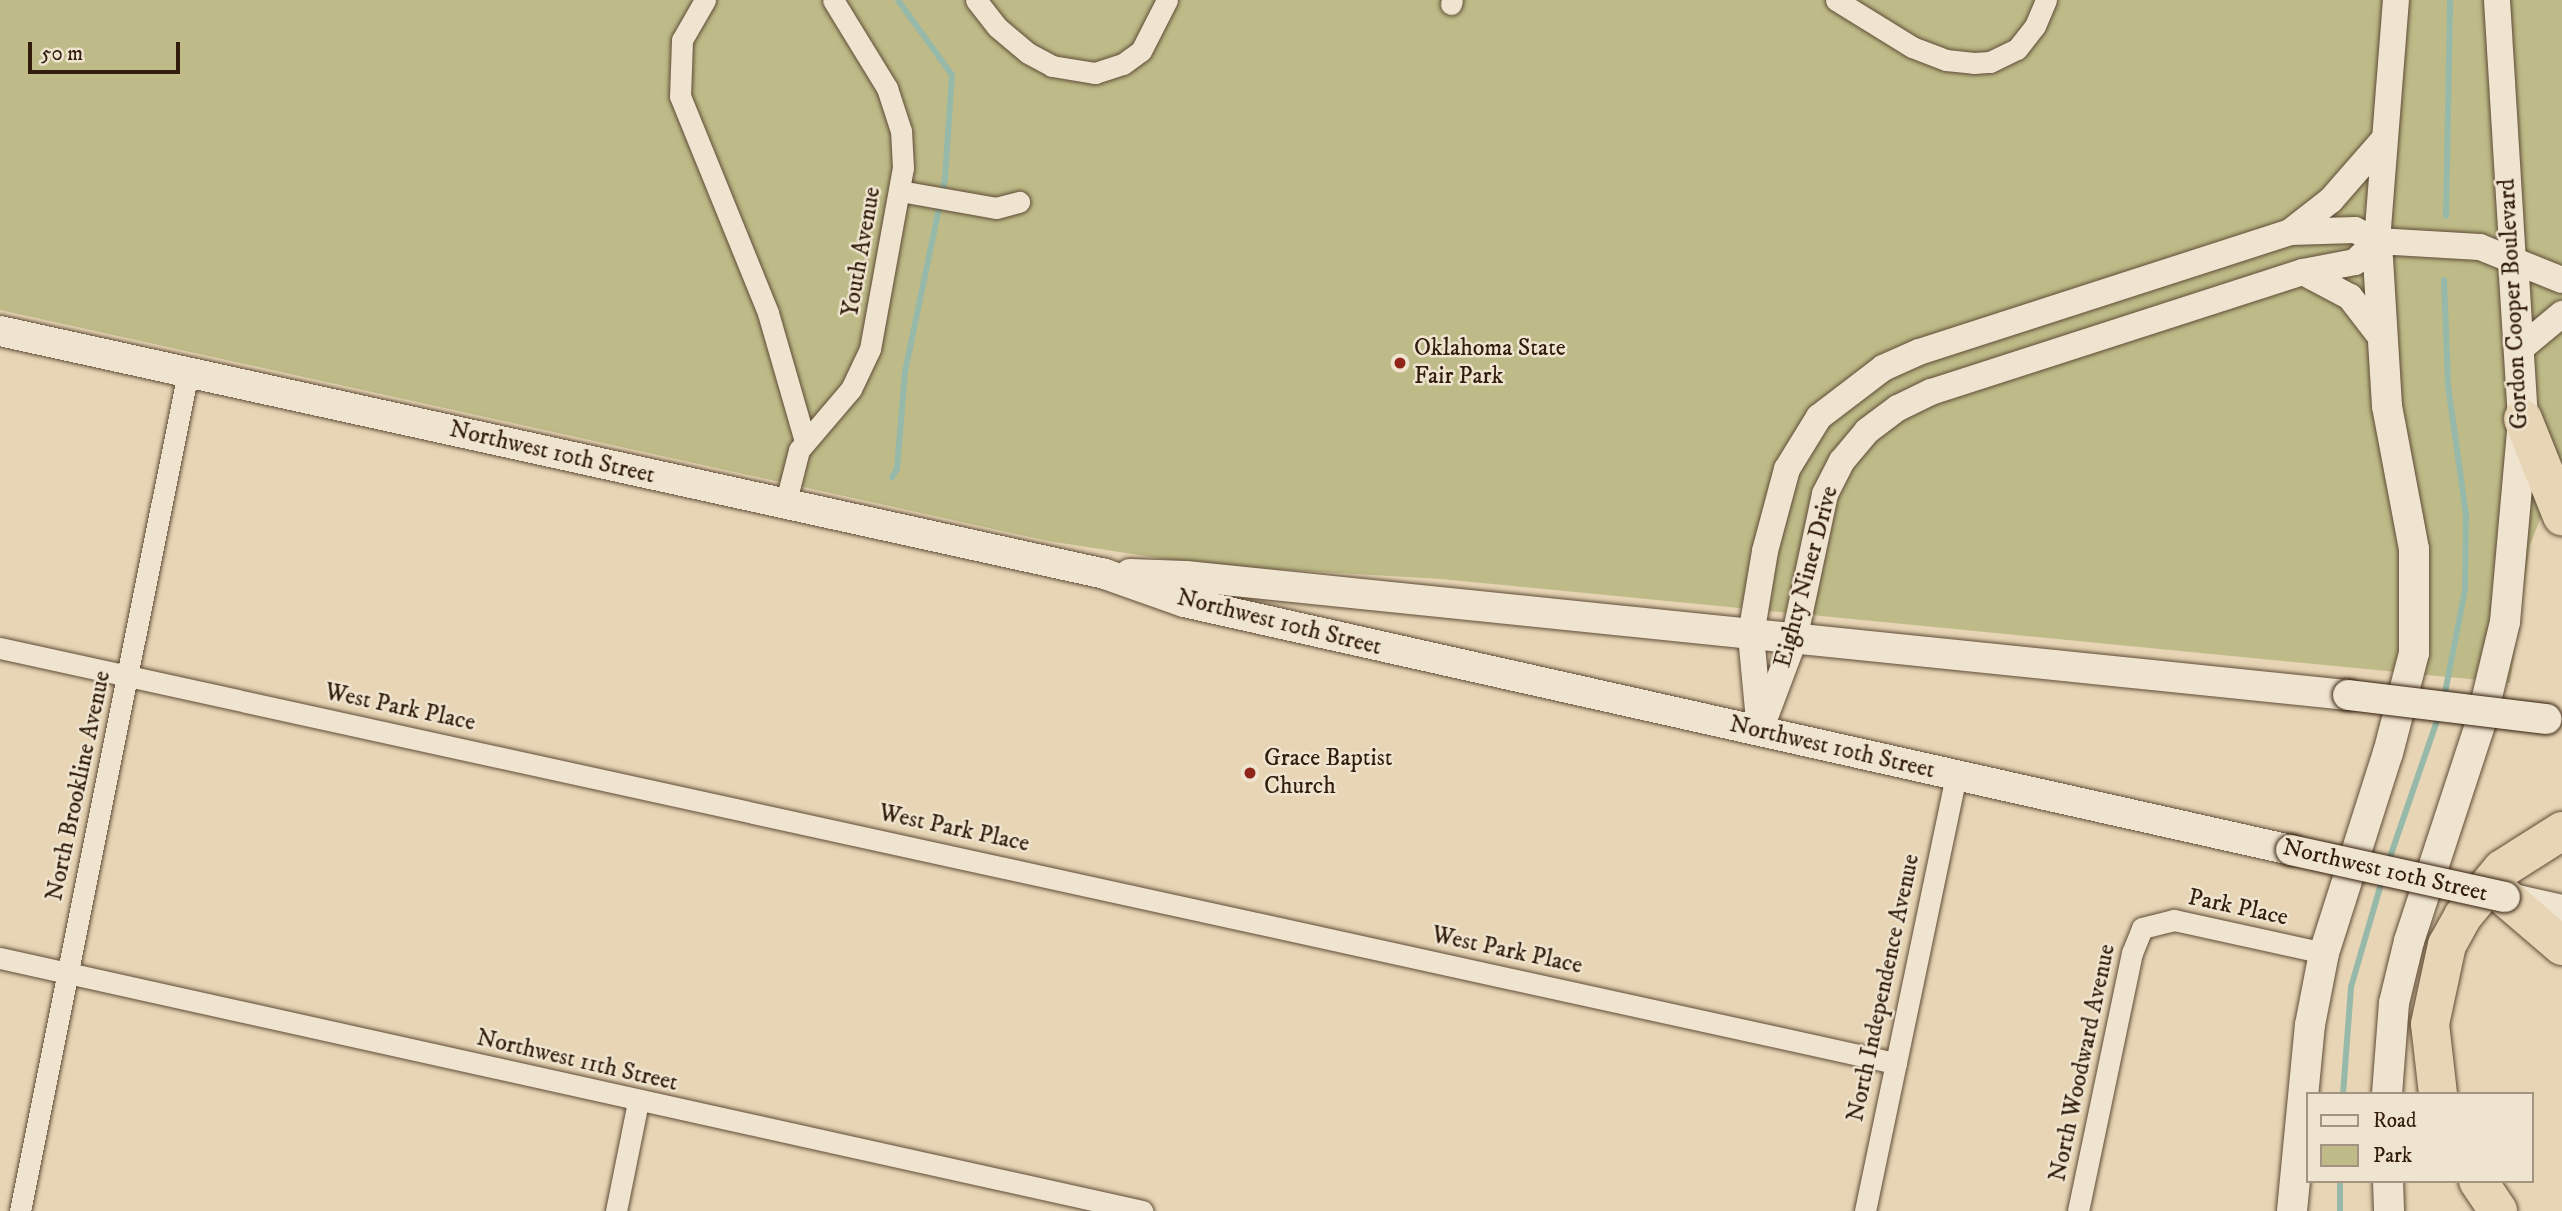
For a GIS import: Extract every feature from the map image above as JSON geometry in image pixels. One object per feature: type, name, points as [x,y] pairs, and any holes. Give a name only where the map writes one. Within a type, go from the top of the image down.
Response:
[{"type":"highway","points":[[2523,419],[2562,516]]},
{"type":"highway","points":[[2438,1092],[2430,1024],[2447,945],[2463,916],[2502,869],[2562,831]]},
{"type":"highway","points":[[2537,909],[2562,946]]},
{"type":"highway","points":[[2479,1183],[2498,1211]]},
{"type":"main road","points":[[2292,1211],[2310,1025],[2324,953],[2388,753],[2414,653],[2417,591],[2380,336],[2376,241]]},
{"type":"main road","name":"Gordon Cooper Boulevard","points":[[2387,1092],[2387,1052],[2409,941],[2481,722],[2505,622],[2523,419],[2513,260]]},
{"type":"main road","name":"Northwest 10th Street","points":[[0,331],[1105,573],[1184,602],[2291,850],[2537,909]]},
{"type":"main road","name":"Northwest 10th Street","points":[[1105,573],[1186,576],[2348,695],[2554,720]]},
{"type":"main road","points":[[2388,1183],[2389,1211]]},
{"type":"street","points":[[705,0],[682,40],[680,96],[768,313],[805,441]]},
{"type":"street","name":"Youth Avenue","points":[[785,505],[794,461],[805,441],[850,389],[870,349],[900,191],[903,150],[896,112],[866,51],[833,0]]},
{"type":"street","points":[[976,0],[997,27],[1028,53],[1059,68],[1095,73],[1123,64],[1141,51],[1167,0]]},
{"type":"street","points":[[1836,0],[1912,47],[1946,60],[1974,63],[1997,59],[2017,49],[2035,26],[2046,0]]},
{"type":"street","points":[[2376,241],[2396,0]]},
{"type":"street","name":"Gordon Cooper Boulevard","points":[[2497,0],[2513,260]]},
{"type":"street","points":[[2290,232],[2331,200],[2385,138]]},
{"type":"street","points":[[900,191],[1002,208],[1019,202]]},
{"type":"street","name":"Eighty Niner Drive","points":[[1760,731],[1751,635],[1765,551],[1787,469],[1819,417],[1858,384],[1919,352],[2290,232],[2355,230],[2376,241],[2480,247],[2562,281]]},
{"type":"street","name":"Eighty Niner Drive","points":[[1760,731],[1794,640],[1825,494],[1847,454],[1867,430],[1898,408],[2009,366],[2302,272],[2356,262],[2376,241]]},
{"type":"street","points":[[2302,272],[2350,297],[2380,336]]},
{"type":"street","points":[[2520,349],[2562,314]]},
{"type":"street","name":"North Brookline Avenue","points":[[20,1211],[188,372]]},
{"type":"street","name":"West Park Place","points":[[0,648],[1896,1063]]},
{"type":"street","name":"North Independence Avenue","points":[[1865,1211],[1956,776]]},
{"type":"street","name":"Park Place","points":[[2142,928],[2175,920],[2324,953]]},
{"type":"street","name":"North Woodward Avenue","points":[[2078,1211],[2132,953],[2142,928]]},
{"type":"street","name":"Northwest 11th Street","points":[[0,958],[638,1102],[1143,1211]]},
{"type":"street","points":[[616,1211],[638,1102]]},
{"type":"green space","name":"Oklahoma State Fair Park","points":[[0,0],[2562,0],[2562,464],[2530,545],[2510,683],[1441,579],[1204,565],[1048,541],[0,310]]},
{"type":"waterway","points":[[892,477],[897,469],[905,372],[945,178],[952,75],[898,0]]},
{"type":"waterway","points":[[2446,216],[2450,0]]},
{"type":"waterway","points":[[2444,280],[2448,385],[2466,515],[2465,590],[2444,698]]},
{"type":"waterway","points":[[2388,863],[2439,715]]},
{"type":"waterway","points":[[2343,1092],[2351,987],[2383,877]]},
{"type":"waterway","points":[[2340,1183],[2340,1211]]},
{"type":"place","name":"Oklahoma State Fair Park","points":[[1400,363]]},
{"type":"place","name":"Grace Baptist Church","points":[[1250,773]]}]
